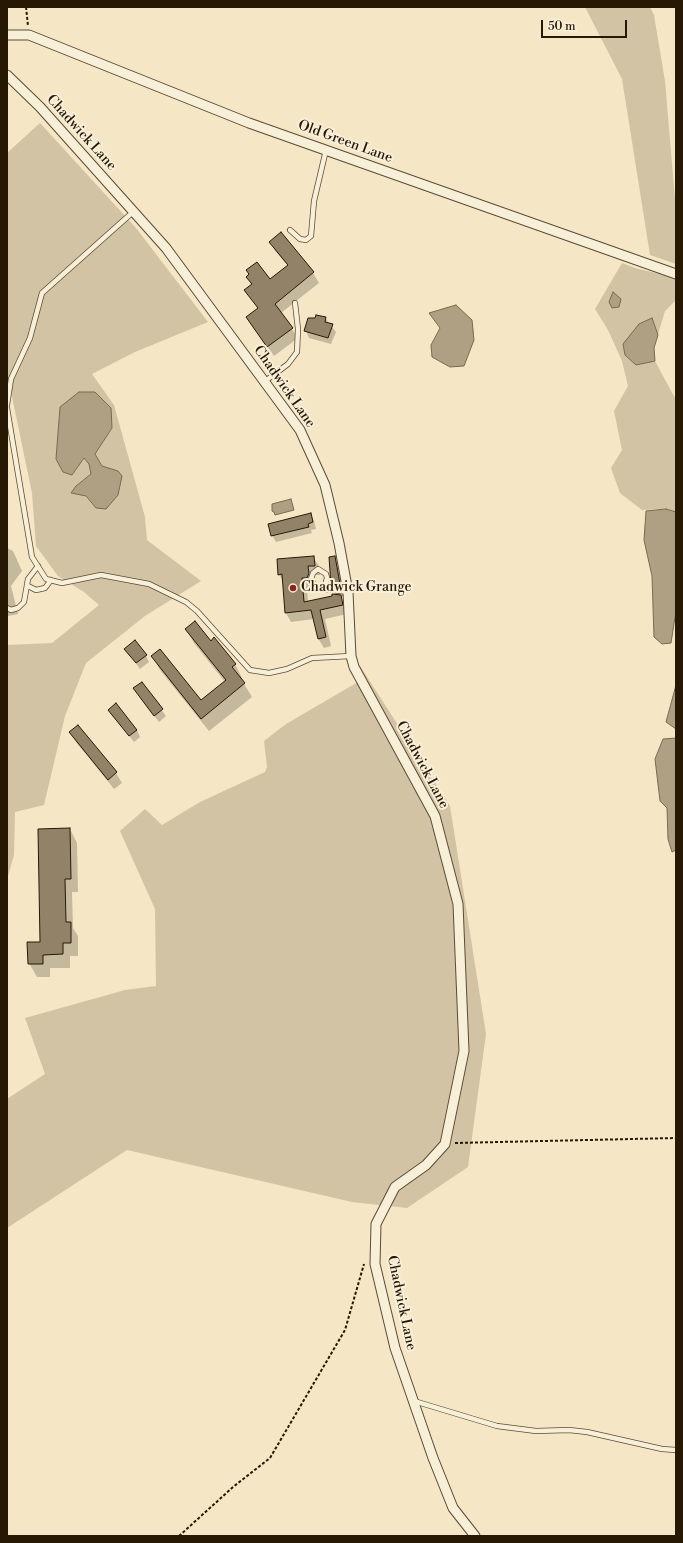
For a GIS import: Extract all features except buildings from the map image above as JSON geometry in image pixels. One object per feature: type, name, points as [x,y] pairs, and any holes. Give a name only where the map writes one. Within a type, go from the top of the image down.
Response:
[{"type":"street","name":"Old Green Lane","points":[[7,35],[29,36],[249,123],[676,274]]},
{"type":"street","name":"Chadwick Lane","points":[[7,75],[40,107],[166,248],[300,430],[325,485],[348,592],[351,656],[354,667],[434,816],[458,904],[464,1051],[446,1144],[426,1165],[395,1187],[376,1224],[375,1264],[395,1348],[433,1458],[453,1508],[475,1536]]},
{"type":"lane","points":[[290,230],[300,239],[306,240],[311,236],[314,201],[326,150]]},
{"type":"lane","points":[[7,405],[11,379],[30,338],[42,293],[133,212]]},
{"type":"lane","points":[[264,382],[288,364],[297,352],[298,329],[295,303]]},
{"type":"lane","points":[[7,408],[32,557],[46,579],[62,583],[101,574],[149,584],[186,602],[197,611],[250,670],[269,673],[287,668],[312,658],[351,656]]},
{"type":"lane","points":[[7,608],[11,610],[18,608],[24,602],[28,579],[38,566]]},
{"type":"lane","points":[[28,586],[36,590],[45,588],[51,580]]},
{"type":"lane","points":[[324,589],[348,592]]},
{"type":"lane","points":[[413,1401],[497,1426],[536,1431],[569,1430],[587,1432],[662,1449],[676,1450]]},
{"type":"path","points":[[26,7],[29,36]]},
{"type":"path","points":[[446,1144],[676,1138]]},
{"type":"path","points":[[179,1536],[233,1487],[270,1458],[345,1330],[365,1263]]},
{"type":"shaded area","points":[[585,7],[650,7],[654,15],[665,81],[676,211],[676,264],[650,255],[622,79]]},
{"type":"shaded area","points":[[40,123],[136,228],[208,322],[135,352],[92,374],[114,405],[145,517],[147,540],[201,581],[145,616],[86,663],[65,716],[44,805],[15,812],[14,855],[8,876],[7,645],[52,643],[99,605],[84,592],[58,576],[36,546],[32,493],[10,387],[7,385],[7,153]],"holes":[[[60,407],[112,428],[95,454],[102,466],[118,471],[96,508],[76,486],[91,474],[89,464],[84,458],[72,475],[57,459]]]},
{"type":"shaded area","points":[[622,263],[635,268],[676,278],[676,300],[665,311],[654,348],[655,361],[676,400],[676,512],[666,509],[642,510],[620,493],[611,468],[622,450],[614,411],[628,386],[622,361],[608,330],[595,309]]},
{"type":"shaded area","points":[[613,292],[621,299],[619,307],[612,308],[609,302]]},
{"type":"shaded area","points":[[456,305],[472,320],[474,340],[464,366],[450,367],[432,357],[431,345],[440,328],[429,313]]},
{"type":"shaded area","points":[[652,318],[658,335],[654,348],[655,361],[636,365],[625,355],[623,344],[639,324]]},
{"type":"shaded area","points":[[79,392],[95,392],[111,408],[112,428],[95,454],[102,466],[118,471],[122,476],[118,495],[106,509],[96,508],[86,496],[71,493],[76,486],[91,474],[89,464],[84,458],[72,475],[63,472],[56,459],[60,407]]},
{"type":"shaded area","points":[[291,499],[294,510],[275,515],[272,511],[272,504]]},
{"type":"shaded area","points":[[666,509],[676,512],[676,611],[671,643],[662,644],[654,637],[652,576],[644,540],[646,511]]},
{"type":"shaded area","points":[[360,666],[450,806],[486,1034],[468,1167],[407,1208],[352,1202],[127,1150],[7,1228],[7,1099],[45,1074],[25,1018],[125,990],[156,986],[155,909],[120,831],[145,809],[162,825],[200,802],[265,772],[267,767],[264,741],[286,724],[358,682]]},
{"type":"shaded area","points":[[676,685],[676,729],[666,722]]},
{"type":"shaded area","points":[[676,738],[676,850],[672,852],[668,839],[667,808],[660,801],[655,759],[663,739]]},
{"type":"place","name":"Chadwick Grange","points":[[293,588]]}]
